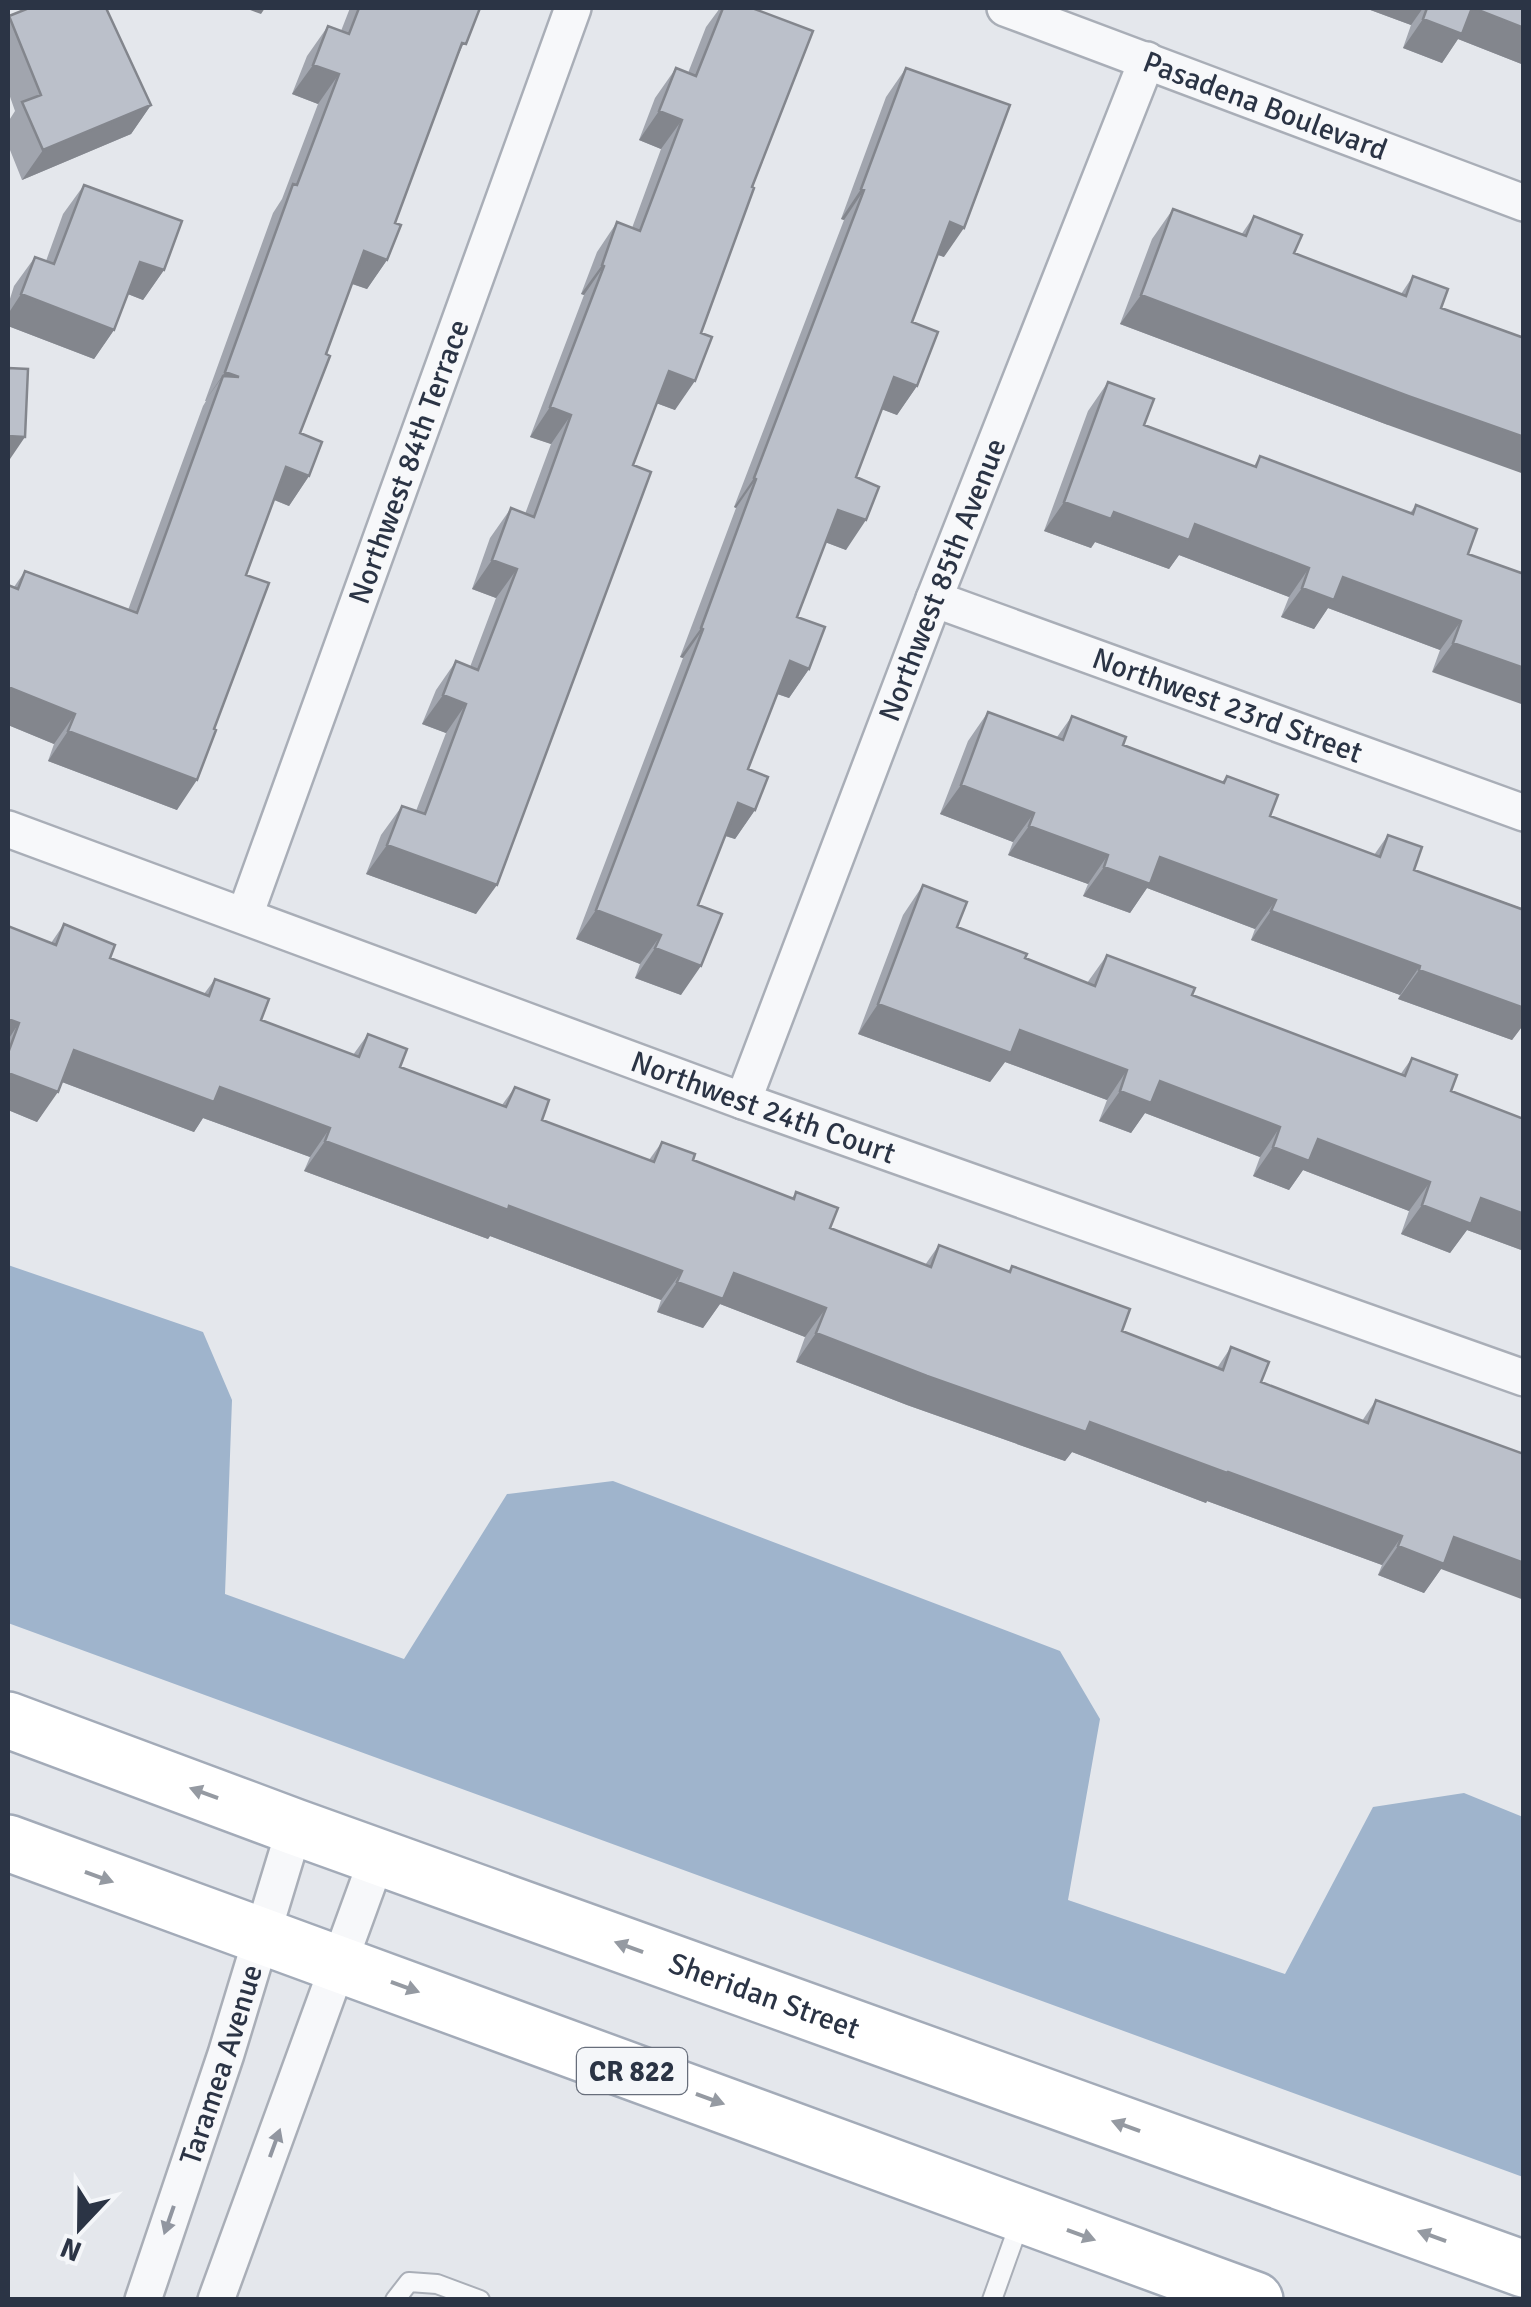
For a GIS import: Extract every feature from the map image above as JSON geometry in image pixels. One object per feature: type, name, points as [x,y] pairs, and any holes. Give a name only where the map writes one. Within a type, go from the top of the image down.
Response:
[{"type":"main road","name":"Sheridan Street","points":[[8,1720],[1524,2269]]},
{"type":"main road","name":"CR 822","points":[[8,1843],[1255,2300]]},
{"type":"street","name":"Northwest 84th Terrace","points":[[245,914],[573,8]]},
{"type":"street","name":"Pasadena Boulevard","points":[[1004,8],[1524,203]]},
{"type":"street","name":"Northwest 85th Avenue","points":[[743,1100],[934,599],[1147,60]]},
{"type":"street","name":"Northwest 23rd Street","points":[[934,599],[1524,813]]},
{"type":"street","name":"Northwest 24th Court","points":[[8,829],[743,1100],[1524,1378]]},
{"type":"street","name":"Taramea Avenue","points":[[142,2300],[226,2054],[295,1827]]},
{"type":"street","points":[[216,2300],[378,1856]]},
{"type":"lane","points":[[992,2300],[1022,2214]]},
{"type":"lane","points":[[396,2300],[409,2282],[437,2284],[480,2300]]},
{"type":"water","points":[[8,1265],[203,1332],[232,1400],[225,1594],[404,1659],[507,1494],[613,1481],[1060,1651],[1100,1719],[1068,1900],[1285,1974],[1373,1807],[1464,1793],[1523,1817],[1523,2177],[8,1623]]},
{"type":"building","points":[[29,8],[106,8],[151,105],[43,150],[22,102],[41,95],[9,16]]},
{"type":"building","points":[[359,8],[480,8],[466,44],[462,43],[395,223],[401,225],[387,260],[364,251],[326,354],[330,356],[300,433],[322,442],[309,476],[286,467],[246,575],[269,583],[197,780],[68,731],[75,714],[8,687],[8,585],[18,589],[25,571],[137,613],[223,376],[239,377],[225,372],[293,184],[297,185],[339,74],[313,65],[328,26],[349,34]]},
{"type":"building","points":[[723,8],[752,8],[813,31],[701,333],[712,337],[695,381],[669,371],[633,465],[651,472],[497,885],[387,845],[402,806],[425,814],[466,704],[443,695],[456,661],[478,670],[517,569],[492,560],[511,508],[534,517],[571,415],[550,407],[617,222],[640,231],[682,120],[659,111],[676,68],[696,76]]},
{"type":"building","points":[[1427,8],[1472,8],[1462,34],[1423,19]]},
{"type":"building","points":[[1473,8],[1524,8],[1524,28]]},
{"type":"building","points":[[906,68],[1010,105],[964,228],[950,222],[912,322],[938,332],[917,386],[894,377],[856,477],[879,487],[866,520],[838,510],[797,617],[825,627],[809,669],[790,661],[748,769],[768,777],[755,810],[738,803],[698,905],[722,914],[701,966],[655,948],[661,935],[596,910],[703,629],[754,478],[864,190],[861,189]]},
{"type":"building","points":[[84,185],[182,221],[164,270],[140,262],[114,330],[21,294],[35,257],[54,264]]},
{"type":"building","points":[[1173,209],[1246,236],[1254,216],[1302,235],[1294,253],[1406,296],[1413,276],[1448,289],[1441,308],[1524,338],[1524,437],[1141,295]]},
{"type":"building","points":[[8,368],[28,369],[25,437],[8,436]]},
{"type":"building","points":[[1108,382],[1154,399],[1144,425],[1256,467],[1260,456],[1413,514],[1416,505],[1477,529],[1468,554],[1524,574],[1524,668],[1453,643],[1461,621],[1343,577],[1334,600],[1302,588],[1309,568],[1195,524],[1189,540],[1114,512],[1111,519],[1064,502]]},
{"type":"building","points":[[988,712],[1063,740],[1072,716],[1126,737],[1123,745],[1224,783],[1227,776],[1278,795],[1270,816],[1380,857],[1388,835],[1422,847],[1414,870],[1524,910],[1524,1008],[1271,911],[1276,900],[1160,857],[1150,884],[1104,867],[1108,855],[1029,826],[1034,813],[961,785]]},
{"type":"building","points":[[923,885],[967,902],[957,927],[1095,986],[1107,955],[1195,988],[1192,995],[1405,1076],[1412,1058],[1457,1075],[1451,1091],[1524,1119],[1524,1214],[1481,1198],[1471,1224],[1422,1205],[1430,1182],[1318,1139],[1309,1161],[1273,1147],[1280,1127],[1160,1081],[1151,1103],[1120,1091],[1127,1070],[1020,1030],[1011,1053],[878,1004]]},
{"type":"building","points":[[64,924],[115,945],[110,958],[209,996],[215,979],[269,999],[261,1020],[359,1057],[368,1034],[407,1049],[400,1067],[506,1107],[515,1087],[549,1100],[542,1120],[654,1162],[662,1142],[695,1154],[693,1160],[794,1199],[796,1192],[838,1208],[830,1228],[931,1267],[939,1245],[1010,1272],[1012,1266],[1130,1309],[1122,1331],[1223,1370],[1231,1347],[1269,1362],[1261,1382],[1368,1423],[1376,1400],[1524,1454],[1524,1563],[1454,1537],[1444,1564],[1398,1546],[1402,1536],[1228,1472],[1090,1422],[1086,1432],[927,1376],[816,1333],[826,1308],[734,1273],[723,1299],[677,1282],[682,1271],[325,1141],[330,1128],[220,1087],[214,1102],[74,1050],[58,1092],[8,1073],[8,1053],[19,1023],[8,1019],[8,926],[56,945]]}]
